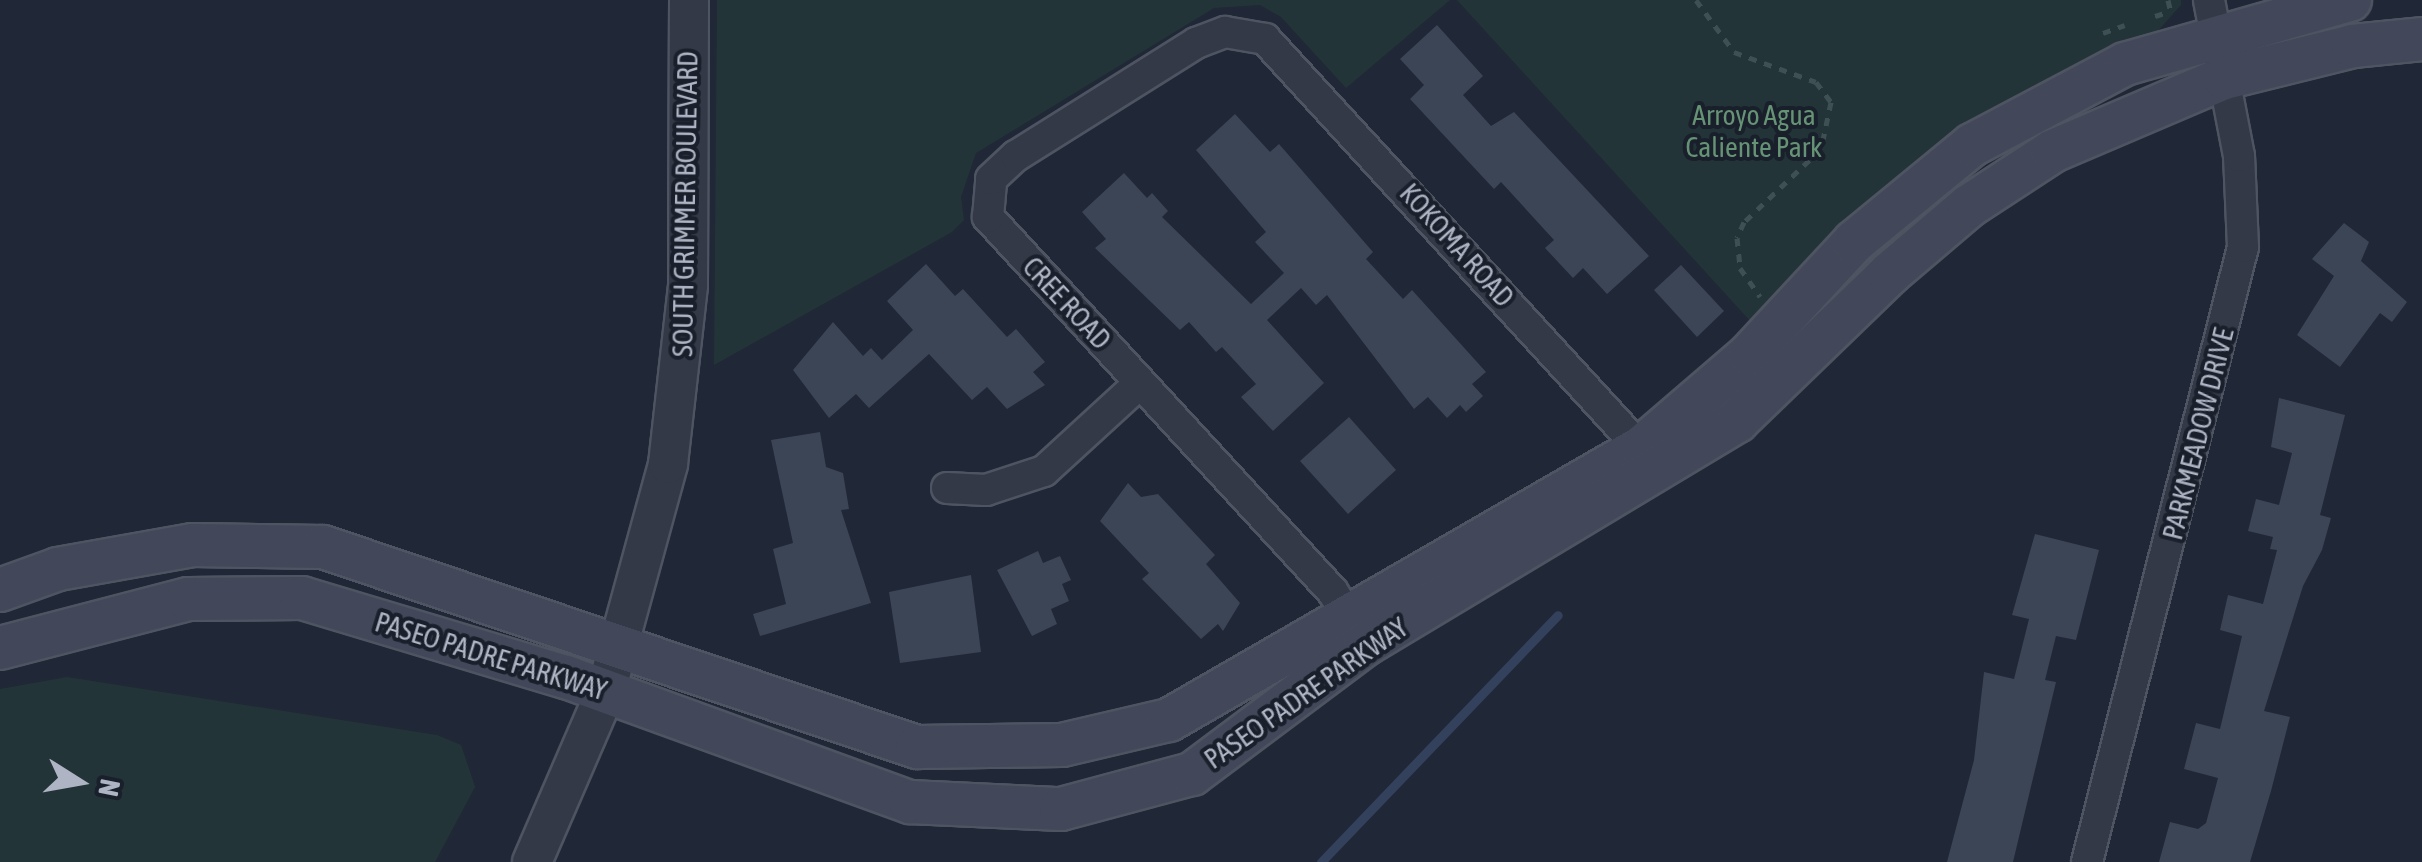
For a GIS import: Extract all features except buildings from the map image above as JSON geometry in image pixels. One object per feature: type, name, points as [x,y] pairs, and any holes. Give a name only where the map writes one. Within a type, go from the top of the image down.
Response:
[{"type":"main road","name":"PASEO PADRE PARKWAY","points":[[1650,459],[1854,242],[1972,146],[2211,17],[2350,0]]},
{"type":"main road","name":"PASEO PADRE PARKWAY","points":[[0,590],[58,569],[193,544],[323,547],[917,747],[1062,745],[1168,720],[1356,630],[1650,459],[1738,421],[1802,366],[1889,274],[1969,206],[2052,151],[2224,78],[2352,46],[2422,39]]},
{"type":"main road","name":"PASEO PADRE PARKWAY","points":[[0,648],[188,599],[302,598],[606,690],[910,802],[1061,809],[1192,774],[1356,630]]},
{"type":"street","name":"SOUTH GRIMMER BOULEVARD","points":[[532,862],[606,690],[654,536],[682,368],[689,0]]},
{"type":"street","name":"PARKMEADOW DRIVE","points":[[2087,862],[2243,246],[2239,156],[2211,17]]},
{"type":"street","name":"CREE ROAD","points":[[1246,32],[1224,32],[1179,53],[1016,156],[986,195],[988,218],[1333,592],[1356,630]]},
{"type":"street","name":"KOKOMA ROAD","points":[[1246,32],[1283,55],[1650,459]]},
{"type":"street","points":[[948,488],[986,490],[1044,471],[1140,384]]},
{"type":"path","points":[[1696,0],[1734,52],[1816,82],[1831,102],[1821,149],[1744,222],[1737,238],[1740,268],[1754,292],[1762,298],[1773,286]]},
{"type":"path","points":[[2092,40],[2168,12]]},
{"type":"green space","points":[[717,0],[1450,0],[1346,88],[1281,17],[1260,5],[1214,8],[976,153],[961,197],[964,220],[952,232],[714,365]]},
{"type":"green space","name":"Arroyo Agua Caliente Park","points":[[1457,0],[2181,0],[2181,5],[2155,34],[2030,89],[1945,146],[1753,324]]},
{"type":"green space","points":[[67,677],[437,735],[461,745],[475,787],[435,862],[0,862],[0,689]]},
{"type":"waterway","points":[[1321,862],[1558,615]]}]
